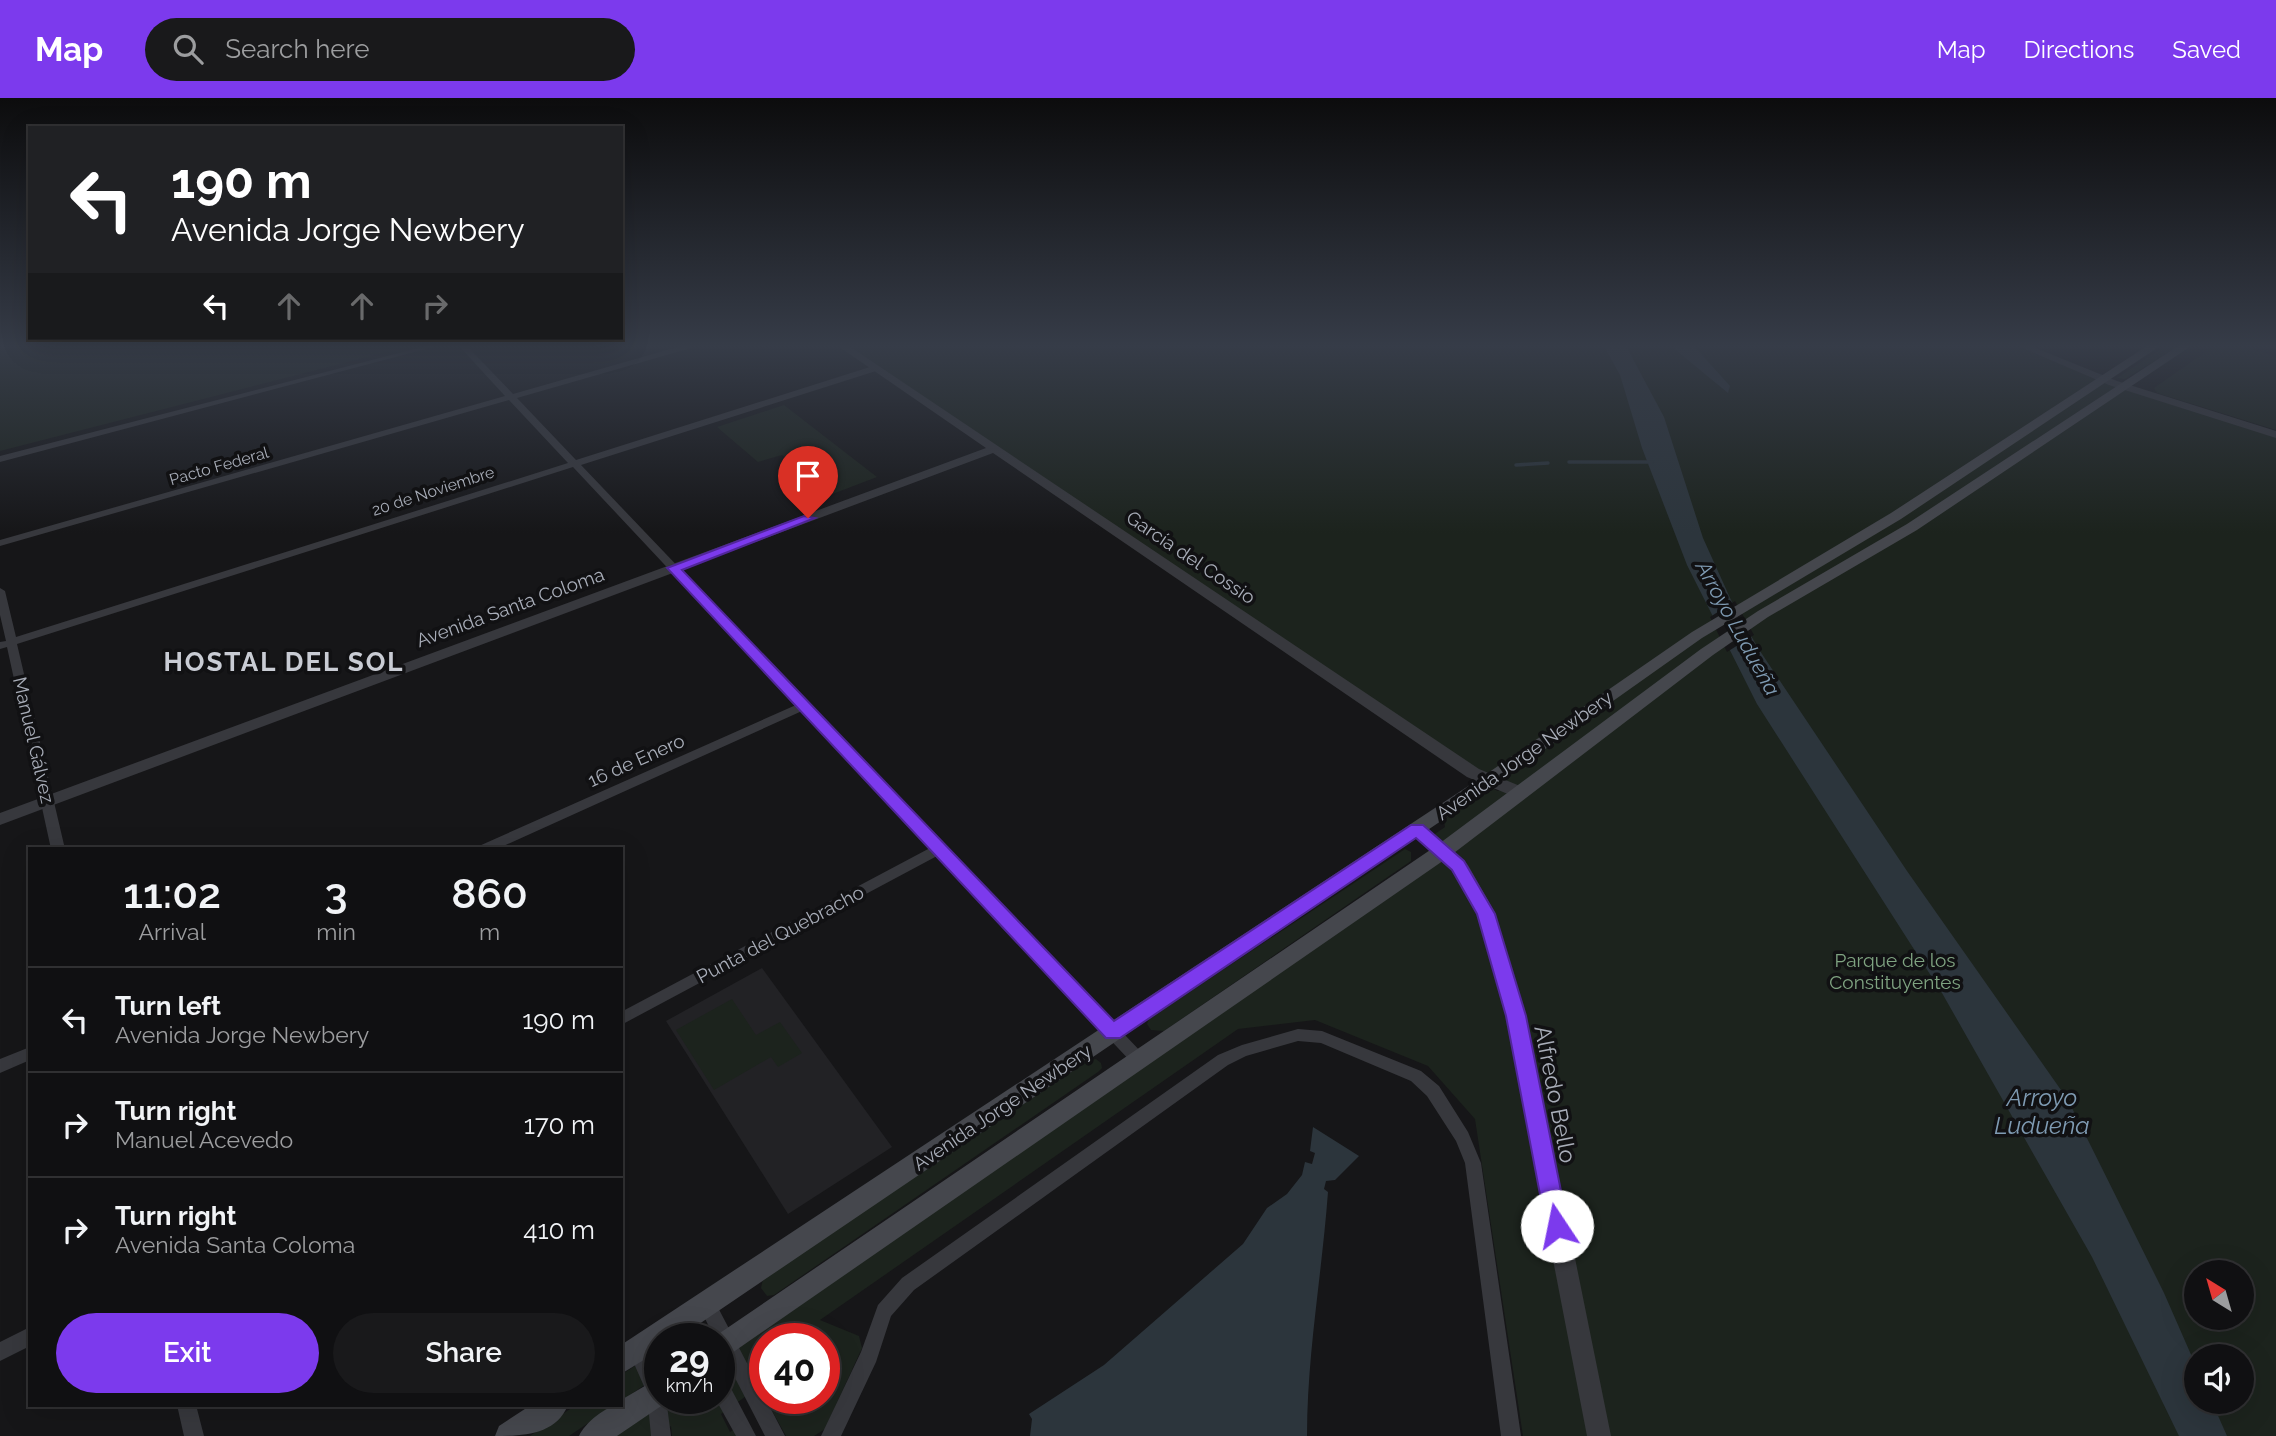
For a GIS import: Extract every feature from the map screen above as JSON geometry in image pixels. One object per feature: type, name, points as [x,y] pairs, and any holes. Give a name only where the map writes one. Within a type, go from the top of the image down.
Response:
[{"type":"main road","name":"Avenida Jorge Newbery","points":[[693,1323],[707,1304],[1491,779],[1697,635],[1754,598],[1896,516],[2059,408]]},
{"type":"main road","name":"Avenida Jorge Newbery","points":[[735,1338],[1443,851],[1707,652],[1763,614],[1912,527],[2089,408]]},
{"type":"main road","points":[[593,1436],[644,1401]]},
{"type":"main road","points":[[509,1436],[552,1407]]},
{"type":"street","points":[[0,459],[192,408]]},
{"type":"street","name":"Pacto Federal","points":[[0,543],[468,408]]},
{"type":"street","points":[[523,408],[1139,1060]]},
{"type":"street","name":"20 de Noviembre","points":[[6,644],[747,408]]},
{"type":"street","name":"García del Cossio","points":[[935,408],[1473,773],[1521,793]]},
{"type":"street","points":[[2193,408],[2276,435]]},
{"type":"street","name":"Avenida Santa Coloma","points":[[0,819],[995,449]]},
{"type":"street","name":"Manuel Gálvez","points":[[0,591],[6,644],[58,847]]},
{"type":"street","name":"16 de Enero","points":[[488,847],[804,706]]},
{"type":"street","name":"Alfredo Bello","points":[[1417,829],[1462,869],[1486,914],[1516,1016],[1599,1436]]},
{"type":"street","name":"Punta del Quebracho","points":[[623,1018],[939,849]]},
{"type":"street","points":[[831,1436],[869,1355],[884,1311],[908,1283],[1223,1060],[1242,1051],[1298,1035],[1322,1037],[1416,1076],[1433,1091],[1462,1137],[1472,1163],[1511,1436]]},
{"type":"street","points":[[0,1066],[28,1054]]},
{"type":"street","points":[[707,1304],[714,1323]]},
{"type":"street","points":[[0,1352],[28,1337]]},
{"type":"street","points":[[629,1355],[644,1374]]},
{"type":"street","points":[[735,1367],[775,1436]]},
{"type":"street","points":[[187,1407],[194,1436]]},
{"type":"street","points":[[660,1414],[661,1436]]},
{"type":"street","points":[[734,1414],[746,1436]]},
{"type":"shaded area","points":[[762,968],[892,1147],[788,1214],[666,1021]]},
{"type":"green space","points":[[0,408],[166,408],[0,451]]},
{"type":"green space","points":[[774,408],[788,408],[877,477],[830,495],[782,455],[758,462],[717,427]]},
{"type":"green space","name":"Parque de los Constituyentes","points":[[935,408],[2193,408],[2276,435],[2276,1436],[1523,1436],[1475,1119],[1428,1066],[1315,1020],[1238,1029],[820,1320],[827,1323],[757,1323],[1443,852],[1429,838],[1445,827],[1444,820],[1486,790],[1491,788],[1498,791],[1507,785],[1473,773]]},
{"type":"green space","points":[[2207,408],[2276,408],[2276,430]]},
{"type":"green space","points":[[1405,849],[1411,852],[1411,861],[1164,1031],[1151,1030],[1147,1024],[1149,1019]]},
{"type":"green space","points":[[732,999],[756,1035],[780,1022],[802,1053],[778,1067],[771,1057],[714,1090],[676,1030]]},
{"type":"green space","points":[[1096,1059],[1102,1068],[1098,1072],[774,1295],[767,1296],[761,1288],[763,1279],[774,1270],[1089,1060]]},
{"type":"green space","name":"Parque de los Constituyentes","points":[[749,1328],[749,1394],[735,1404],[735,1338]]},
{"type":"green space","name":"Parque de los Constituyentes","points":[[840,1328],[859,1336],[862,1348],[840,1396]]},
{"type":"green space","points":[[639,1363],[644,1372],[644,1385],[623,1400],[623,1374]]},
{"type":"green space","points":[[573,1407],[612,1407],[569,1436],[530,1436]]},
{"type":"green space","name":"Parque de los Constituyentes","points":[[644,1407],[644,1414],[721,1414],[730,1432],[734,1429],[738,1436],[672,1436],[671,1426],[657,1436],[593,1436]]},
{"type":"green space","name":"Parque de los Constituyentes","points":[[774,1414],[832,1414],[825,1429],[814,1436],[786,1436]]},
{"type":"water","name":"Arroyo Ludueña","points":[[1630,408],[1659,408],[1703,538],[1731,600],[1758,648],[1907,871],[2068,1100],[2164,1293],[2186,1344],[2184,1344],[2184,1414],[2217,1414],[2227,1436],[2179,1436],[2092,1257],[1942,993],[1757,704],[1687,565],[1642,448]]},
{"type":"water","points":[[1313,1127],[1359,1156],[1335,1180],[1326,1181],[1324,1189],[1328,1192],[1309,1375],[1307,1436],[1030,1436],[1032,1419],[1029,1414],[1104,1365],[1243,1244],[1267,1208],[1287,1194],[1302,1175],[1305,1162],[1312,1164],[1315,1153],[1310,1151]]},
{"type":"pier","points":[[1735,601],[1754,635],[1727,652],[1710,617]]},
{"type":"waterway","points":[[1569,462],[1652,462]]},
{"type":"waterway","points":[[1516,465],[1548,463]]},
{"type":"district","name":"HOSTAL DEL SOL","points":[[284,662]]},
{"type":"route","points":[[808,518],[674,568],[1113,1032],[1417,829],[1458,865],[1486,914],[1516,1016],[1557,1226]]}]
